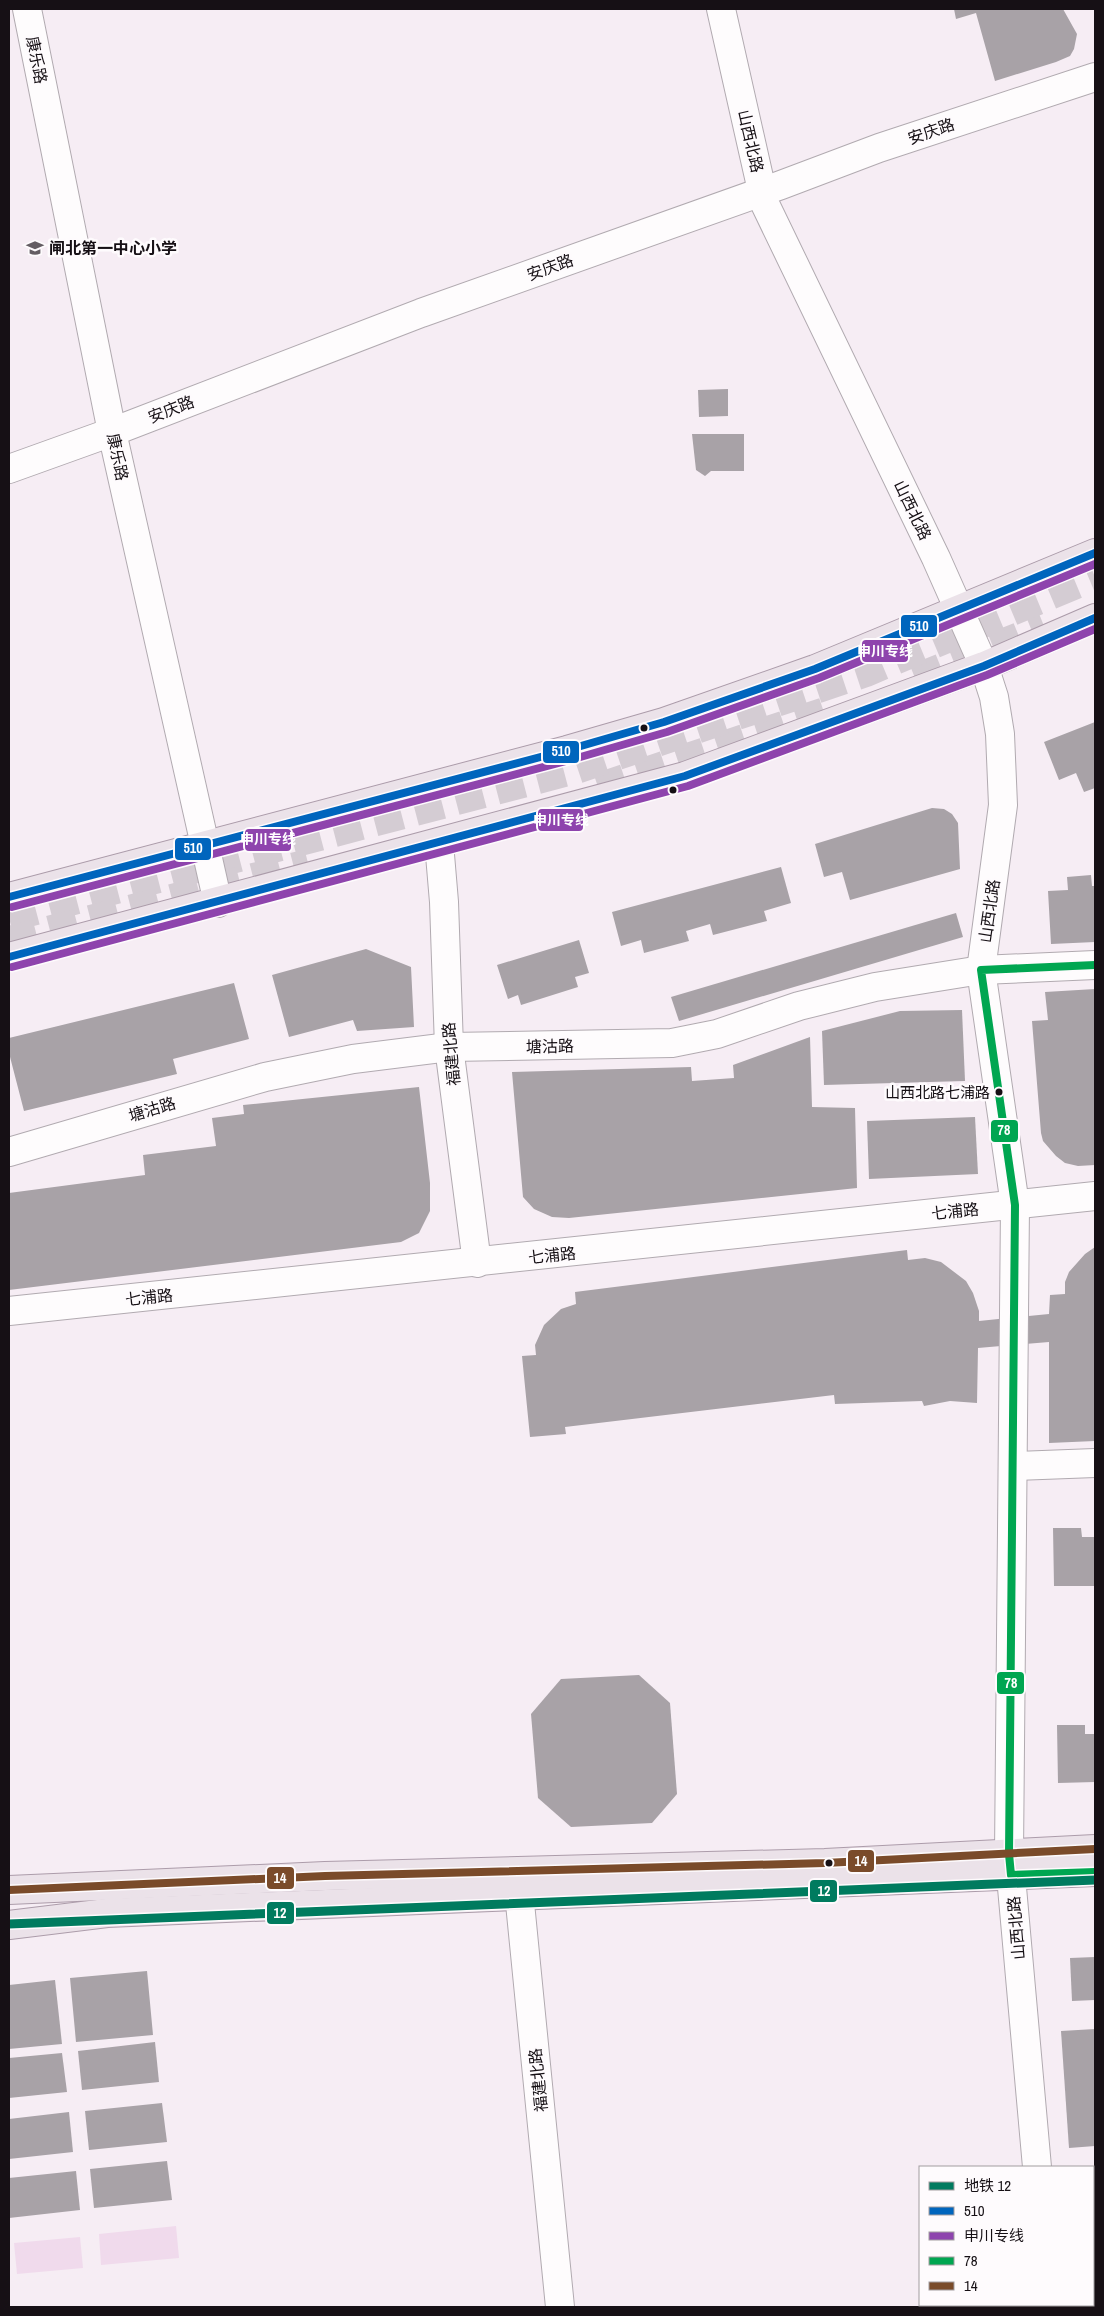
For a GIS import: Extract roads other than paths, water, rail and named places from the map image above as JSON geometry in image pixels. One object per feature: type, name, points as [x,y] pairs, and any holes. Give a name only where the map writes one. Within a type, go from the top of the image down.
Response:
[{"type":"main road","points":[[9,897],[664,722],[815,669],[1095,553]]},
{"type":"main road","points":[[9,958],[685,776],[984,666],[1095,618]]},
{"type":"main road","points":[[1010,1864],[1095,1849]]},
{"type":"main road","points":[[9,1925],[107,1913],[815,1863],[1010,1864],[1095,1872]]},
{"type":"main road","points":[[9,1890],[325,1876],[518,1883]]},
{"type":"street","name":"康乐路","points":[[27,9],[112,432],[218,902]]},
{"type":"street","name":"山西北路","points":[[721,9],[762,192],[768,211],[936,558],[984,666],[994,697],[1000,734],[1003,805],[981,970],[1015,1204],[1010,1864],[1037,2166]]},
{"type":"street","name":"安庆路","points":[[9,469],[112,432],[420,313],[762,192],[879,148],[1095,77]]},
{"type":"street","name":"福建北路","points":[[439,843],[444,902],[449,1047],[476,1263]]},
{"type":"street","name":"塘沽路","points":[[9,1152],[274,1074],[353,1059],[449,1047],[642,1045],[694,1040],[840,994],[981,970],[1095,965]]},
{"type":"street","name":"七浦路","points":[[9,1312],[1095,1196]]},
{"type":"street","points":[[1014,1466],[1095,1463]]},
{"type":"street","name":"福建北路","points":[[518,1883],[561,2303]]},
{"type":"tunnel","points":[[9,918],[576,770],[866,673],[1095,577]]},
{"type":"tunnel","points":[[915,678],[1044,626]]},
{"type":"tunnel","points":[[598,787],[825,711]]},
{"type":"tunnel","points":[[9,940],[308,863]]},
{"type":"metro line","name":"12","points":[[9,1924],[1095,1880]]},
{"type":"place","name":"闸北第一中心小学","points":[[35,248]]},
{"type":"place","name":"山西北路七浦路","points":[[999,1092]]}]
